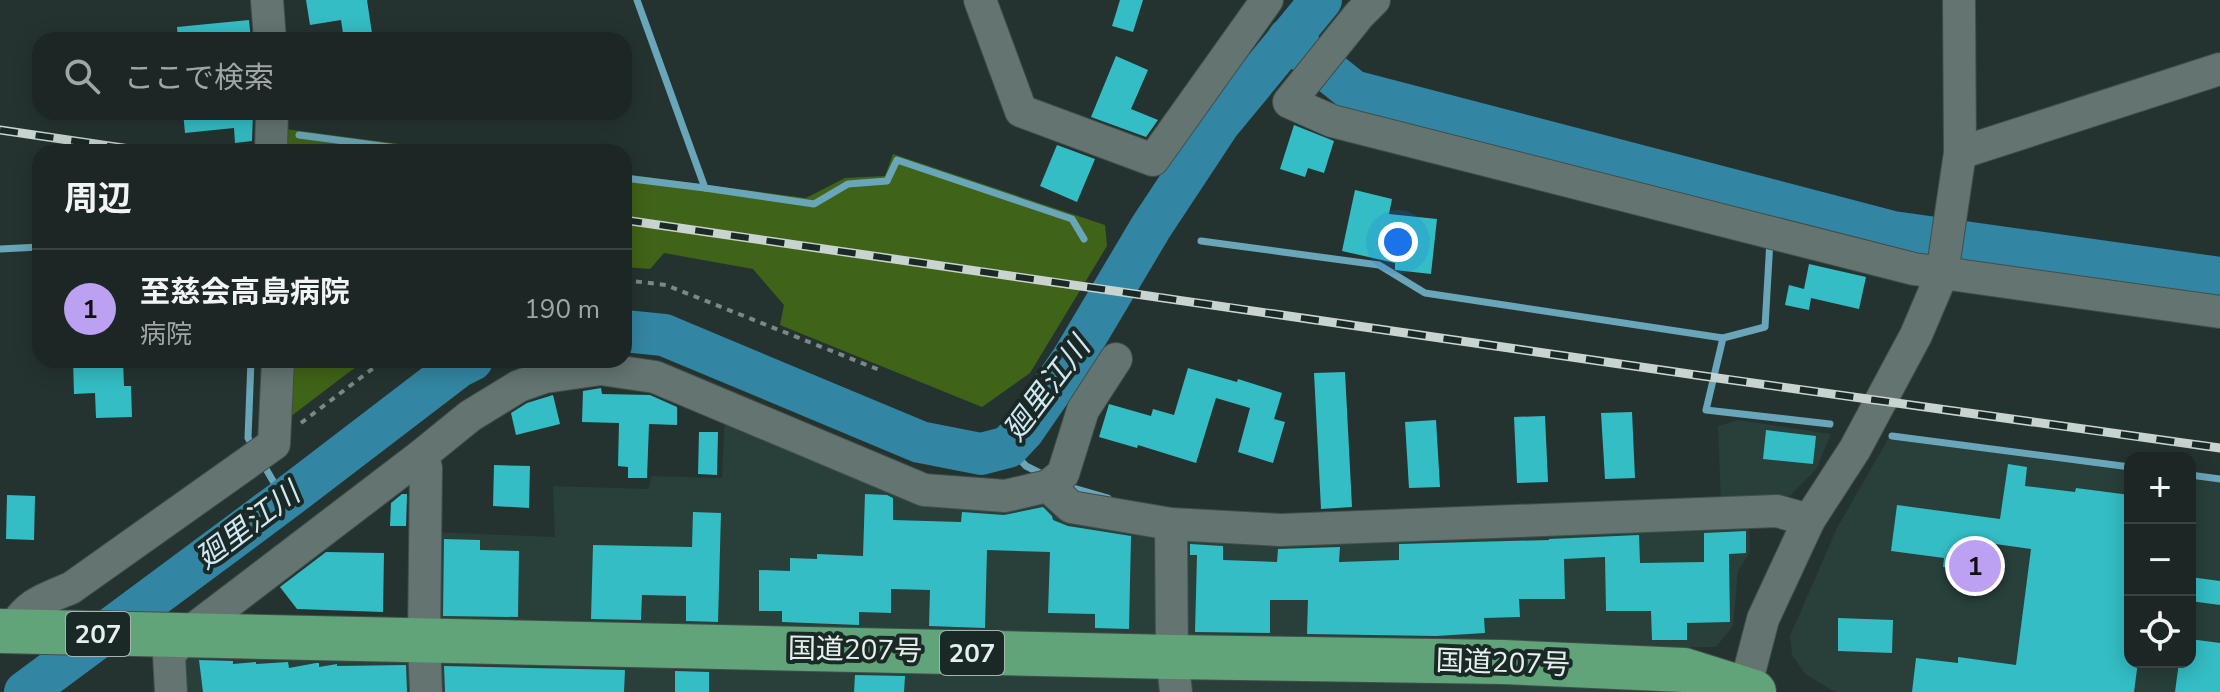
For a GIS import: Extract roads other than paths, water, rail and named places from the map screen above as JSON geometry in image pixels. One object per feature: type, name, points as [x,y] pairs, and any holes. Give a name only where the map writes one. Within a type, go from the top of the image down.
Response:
[{"type":"highway","name":"国道207号","points":[[5,631],[424,640],[1174,675],[1503,662],[1684,670],[1747,690]]},
{"type":"street","points":[[267,0],[269,32]]},
{"type":"street","points":[[980,0],[1021,111],[1153,160],[1267,0]]},
{"type":"street","points":[[1747,690],[1763,619],[1809,520],[1855,449],[1916,335],[1942,274],[1960,153],[1959,0]]},
{"type":"street","points":[[1358,5],[1322,62],[1289,102],[1332,121],[1914,269],[2220,312]]},
{"type":"street","points":[[1960,153],[2220,69]]},
{"type":"street","points":[[271,144],[272,120]]},
{"type":"street","points":[[1056,480],[1083,410],[1116,359]]},
{"type":"street","points":[[5,631],[36,603],[71,588],[263,452],[277,368]]},
{"type":"street","points":[[171,692],[169,655],[186,635],[470,416],[519,386],[545,377],[601,369],[655,377],[924,490],[1005,496],[1056,480]]},
{"type":"street","points":[[422,455],[426,468],[426,692]]},
{"type":"street","points":[[1056,480],[1071,507],[1171,524],[1281,530],[1777,511],[1809,520]]},
{"type":"street","points":[[1171,524],[1174,675]]},
{"type":"waterway","points":[[637,0],[705,188],[814,204],[848,184],[887,181],[897,160],[1072,219],[1084,239]]},
{"type":"waterway","name":"廻里江川","points":[[632,332],[664,335],[920,442],[981,454],[1008,447],[1023,431],[1072,360],[1151,227],[1219,124],[1321,0]]},
{"type":"waterway","points":[[1288,39],[1353,91],[1893,232],[2220,278]]},
{"type":"waterway","points":[[299,135],[367,144]]},
{"type":"waterway","points":[[632,179],[705,188]]},
{"type":"waterway","points":[[1774,223],[1778,202]]},
{"type":"waterway","points":[[1201,241],[1379,265],[1425,293],[1723,338],[1765,327],[1770,240]]},
{"type":"waterway","points":[[0,249],[32,247]]},
{"type":"waterway","points":[[1723,338],[1706,410],[1830,424]]},
{"type":"waterway","points":[[251,368],[248,438],[254,448]]},
{"type":"waterway","name":"廻里江川","points":[[25,692],[457,368]]},
{"type":"waterway","points":[[1892,436],[2124,466]]},
{"type":"waterway","points":[[1008,447],[1026,466],[1044,475]]},
{"type":"waterway","points":[[262,462],[284,500]]},
{"type":"waterway","points":[[2196,476],[2220,479]]},
{"type":"waterway","points":[[1070,487],[1108,498]]},
{"type":"railway","points":[[0,130],[95,144]]},
{"type":"railway","points":[[632,221],[2220,448]]},
{"type":"place","name":"至慈会高島病院","points":[[1975,566]]}]
